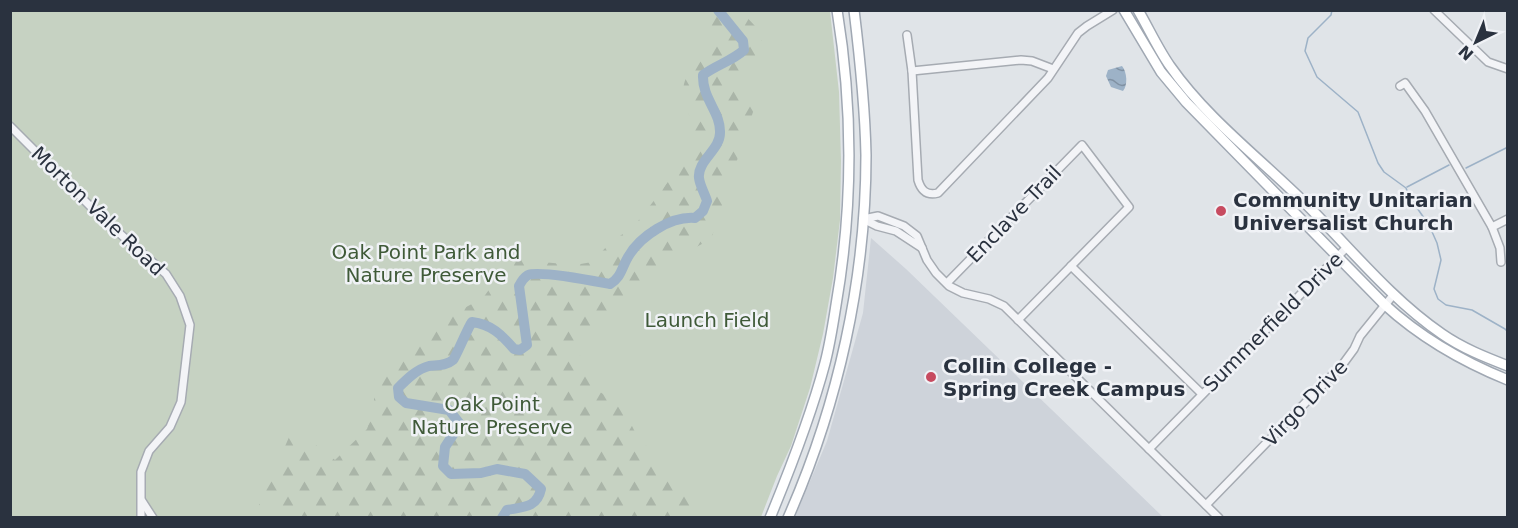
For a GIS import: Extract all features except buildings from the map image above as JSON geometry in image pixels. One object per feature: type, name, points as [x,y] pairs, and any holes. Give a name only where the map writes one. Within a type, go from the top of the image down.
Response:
[{"type":"main road","points":[[773,517],[802,436],[825,361],[840,282],[848,218],[849,184],[848,116],[837,10]]},
{"type":"main road","points":[[788,518],[803,484],[839,371],[851,315],[863,219],[866,137],[854,10]]},
{"type":"main road","points":[[1124,10],[1161,72],[1183,99],[1384,304],[1418,333],[1450,353],[1508,380]]},
{"type":"main road","points":[[1138,10],[1169,65],[1191,92],[1276,174],[1394,294],[1427,323],[1455,342],[1508,366]]},
{"type":"main road","points":[[842,45],[858,43]]},
{"type":"main road","points":[[1161,72],[1169,65]]},
{"type":"main road","points":[[1183,99],[1191,92]]},
{"type":"main road","points":[[1222,139],[1229,131]]},
{"type":"main road","points":[[1266,182],[1276,174]]},
{"type":"main road","points":[[1286,203],[1295,194]]},
{"type":"main road","points":[[1308,225],[1318,216]]},
{"type":"main road","points":[[848,218],[863,219]]},
{"type":"main road","points":[[1450,353],[1455,342]]},
{"type":"street","points":[[907,35],[912,71],[918,180],[925,193],[932,194],[938,193],[1048,78],[1078,33],[1113,10]]},
{"type":"street","points":[[1434,10],[1488,62],[1499,68],[1508,69]]},
{"type":"street","points":[[912,71],[1021,60],[1032,61],[1053,69]]},
{"type":"street","points":[[1400,86],[1405,83],[1425,111],[1492,227],[1500,248],[1501,262]]},
{"type":"street","name":"Morton Vale Road","points":[[10,126],[102,218],[166,274],[180,296],[190,325],[181,402],[170,427],[149,451],[141,472],[141,518]]},
{"type":"street","name":"Enclave Trail","points":[[947,283],[1082,145],[1129,207],[1071,266]]},
{"type":"street","points":[[863,219],[896,231],[922,248],[936,273],[963,293],[989,299],[1004,306],[1219,518]]},
{"type":"street","points":[[1492,227],[1508,219]]},
{"type":"street","name":"Summerfield Drive","points":[[1149,449],[1347,247]]},
{"type":"street","points":[[1018,320],[1071,266],[1202,394]]},
{"type":"street","name":"Virgo Drive","points":[[1206,505],[1343,364],[1360,336],[1394,294]]},
{"type":"street","points":[[142,501],[153,518]]},
{"type":"shaded area","name":"Collin College - Spring Creek Campus","points":[[871,238],[1163,517],[795,517],[827,441],[863,313]]},
{"type":"green space","name":"Oak Point Park and Nature Preserve","points":[[10,11],[830,11],[839,92],[841,161],[840,220],[833,278],[810,388],[791,446],[761,517],[11,517]]},
{"type":"green space","name":"Oak Point Nature Preserve","points":[[701,11],[741,11],[755,26],[763,44],[760,64],[740,80],[737,87],[744,98],[755,106],[711,239],[647,274],[618,314],[596,326],[579,353],[597,390],[614,401],[630,422],[638,438],[690,488],[694,504],[682,518],[288,518],[281,512],[259,505],[290,435],[312,442],[335,460],[367,429],[374,407],[374,395],[385,374],[413,350],[440,321],[483,298],[498,277],[516,261],[527,258],[575,265],[592,262],[610,243],[634,226],[696,144],[696,136],[683,91],[686,78],[705,50],[709,38],[708,28]]},
{"type":"water","points":[[1122,66],[1126,78],[1123,91],[1111,87],[1106,76],[1108,70]]},
{"type":"waterway","points":[[502,518],[507,510],[533,503],[541,489],[525,474],[497,469],[481,473],[451,474],[443,466],[445,447],[460,424],[449,410],[406,403],[399,397],[398,388],[420,369],[453,360],[472,322],[496,331],[514,349],[520,350],[527,345],[519,286],[528,275],[555,275],[610,284],[619,275],[633,249],[648,235],[676,220],[695,218],[703,211],[707,201],[699,172],[716,145],[720,133],[718,118],[705,91],[703,75],[744,50],[743,41],[718,10]]},
{"type":"waterway","points":[[1332,10],[1331,15],[1308,38],[1305,51],[1317,77],[1358,112],[1378,163],[1384,172],[1406,188],[1410,198],[1429,225],[1441,260],[1434,289],[1438,299],[1446,305],[1472,310],[1508,332]]},
{"type":"waterway","points":[[1466,168],[1508,147]]},
{"type":"waterway","points":[[1407,187],[1449,165]]},
{"type":"place","name":"Community Unitarian Universalist Church","points":[[1221,211]]},
{"type":"place","name":"Collin College - Spring Creek Campus","points":[[931,377]]},
{"type":"park label","name":"Launch Field","points":[[707,320]]}]
